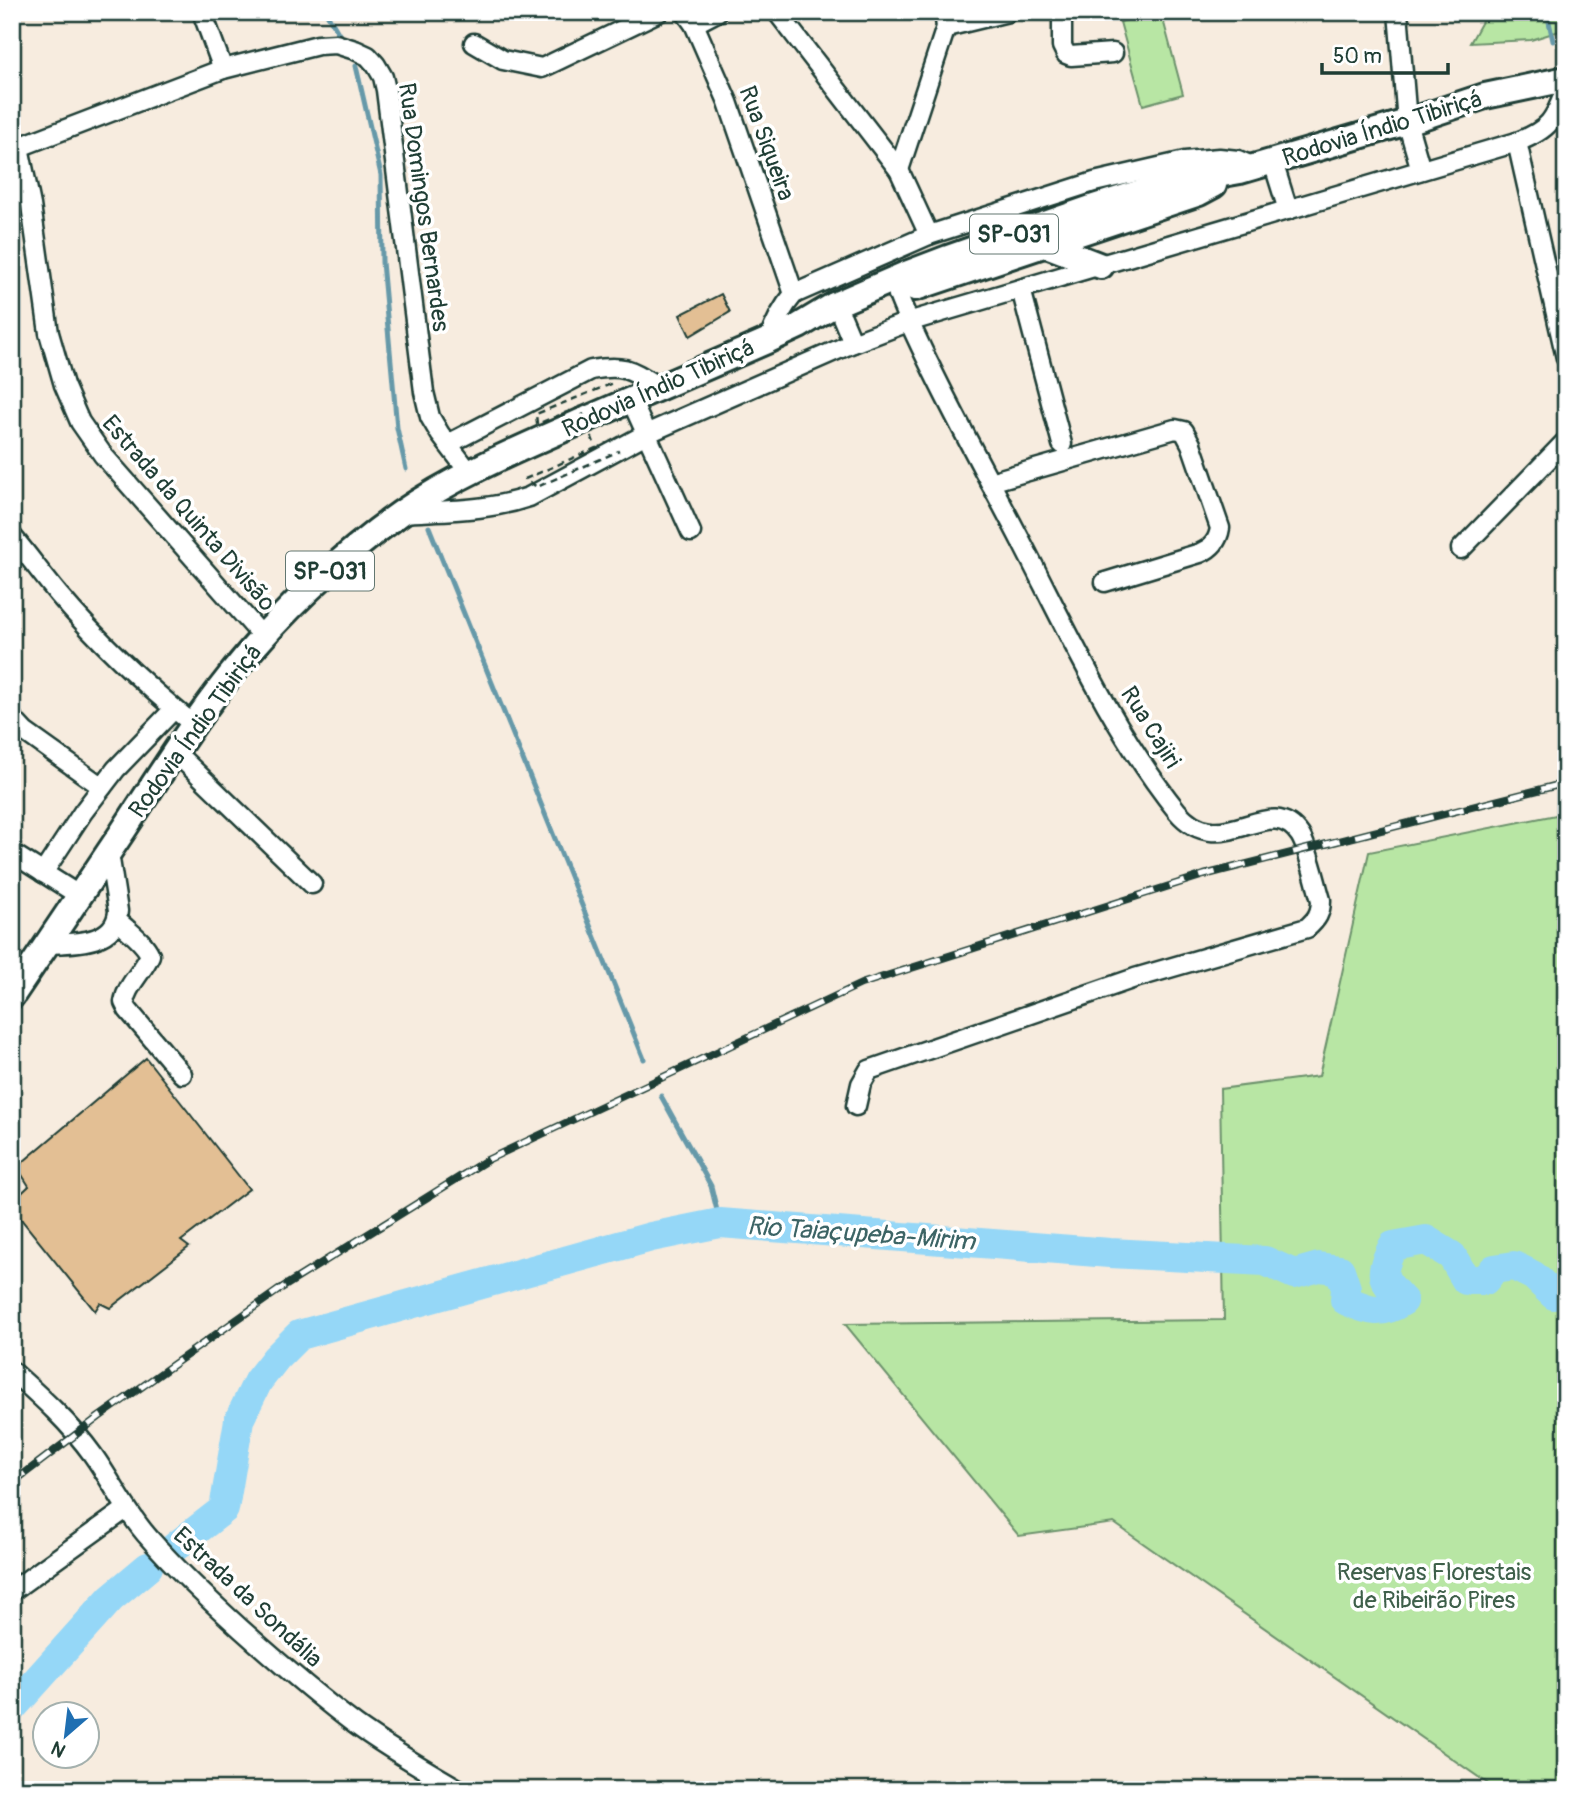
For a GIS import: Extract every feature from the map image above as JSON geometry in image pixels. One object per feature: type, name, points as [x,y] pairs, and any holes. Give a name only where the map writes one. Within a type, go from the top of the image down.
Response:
[{"type":"highway","name":"Rodovia Índio Tibiriçá","points":[[12,996],[175,752],[229,677],[263,637],[357,546],[402,513],[469,472],[769,340],[834,305],[948,258],[1167,184],[1256,167],[1485,96],[1566,79]]},
{"type":"highway","name":"Rodovia Índio Tibiriçá","points":[[799,326],[842,317],[937,279],[1199,193],[1256,167]]},
{"type":"highway","points":[[1044,244],[1101,266]]},
{"type":"street","points":[[202,12],[223,69]]},
{"type":"street","points":[[474,43],[503,60],[542,68],[659,12]]},
{"type":"street","points":[[689,18],[717,12]]},
{"type":"street","points":[[777,12],[899,170],[929,235]]},
{"type":"street","points":[[899,170],[945,20],[1008,12]]},
{"type":"street","points":[[1062,12],[1062,46],[1066,54],[1071,56],[1113,53]]},
{"type":"street","points":[[1398,12],[1407,122],[1421,170]]},
{"type":"street","name":"Rua Siqueira","points":[[689,18],[728,102],[794,293]]},
{"type":"street","name":"Rua Domingos Bernardes","points":[[15,141],[223,69],[318,45],[337,44],[368,56],[383,77],[386,90],[424,392],[430,417],[469,472]]},
{"type":"street","points":[[402,513],[498,506],[514,502],[529,497],[646,434],[853,343],[908,322],[1517,142],[1544,130],[1559,107],[1566,88]]},
{"type":"street","name":"Estrada da Quinta Divisão","points":[[15,141],[31,205],[49,333],[64,385],[80,422],[103,455],[263,637]]},
{"type":"street","points":[[1517,142],[1566,358]]},
{"type":"street","points":[[769,340],[775,320],[794,293],[929,235],[1094,182],[1185,161],[1219,158],[1238,160],[1256,167],[1287,210]]},
{"type":"street","points":[[1020,289],[1062,444]]},
{"type":"street","name":"Rua Cajiri","points":[[856,1106],[861,1084],[869,1070],[1135,978],[1307,928],[1316,920],[1321,910],[1321,900],[1302,837],[1294,827],[1287,822],[1265,819],[1221,832],[1201,830],[1188,822],[1178,811],[1133,748],[1097,687],[990,482],[908,322],[898,295]]},
{"type":"street","points":[[842,317],[853,343]]},
{"type":"street","points":[[447,444],[591,370],[610,367],[630,370],[660,388]]},
{"type":"street","points":[[631,400],[691,532]]},
{"type":"street","points":[[990,482],[1175,429],[1184,431],[1192,444],[1220,528],[1219,537],[1209,549],[1199,553],[1105,582]]},
{"type":"street","points":[[1461,549],[1566,441]]},
{"type":"street","points":[[12,536],[60,596],[104,643],[194,725]]},
{"type":"street","points":[[43,873],[83,812],[116,769],[174,709]]},
{"type":"street","points":[[12,718],[25,732],[102,787]]},
{"type":"street","points":[[175,752],[312,884]]},
{"type":"street","points":[[12,853],[80,896]]},
{"type":"street","points":[[47,944],[93,940],[112,929],[117,920],[109,853]]},
{"type":"street","points":[[117,920],[142,943],[150,955],[129,988],[124,1002],[183,1074]]},
{"type":"street","name":"Estrada da Sondália","points":[[12,1371],[51,1405],[72,1429],[93,1456],[126,1509],[187,1580],[286,1668],[356,1725],[460,1790]]},
{"type":"street","points":[[12,1591],[126,1509]]},
{"type":"path","points":[[611,384],[536,414],[537,424],[580,407],[596,448],[525,479],[537,487],[619,451]]},
{"type":"green space","points":[[1161,12],[1183,94],[1143,105],[1120,22]]},
{"type":"green space","points":[[1484,12],[1566,12],[1566,29],[1531,40],[1470,43],[1484,18]]},
{"type":"green space","name":"Reservas Florestais de Ribeirão Pires","points":[[1566,813],[1566,1790],[1497,1790],[1114,1523],[1019,1536],[845,1324],[1224,1320],[1220,1089],[1319,1076],[1369,852]]},
{"type":"building","points":[[721,294],[730,312],[690,336],[680,315]]},
{"type":"building","points":[[146,1058],[249,1189],[181,1241],[189,1247],[110,1308],[100,1303],[95,1311],[12,1208],[12,1202],[29,1186],[17,1167]]},
{"type":"waterway","points":[[326,12],[340,36]]},
{"type":"waterway","points":[[1547,12],[1553,41]]},
{"type":"waterway","points":[[356,66],[381,175],[382,262],[397,428],[406,469]]},
{"type":"waterway","points":[[429,527],[644,1059]]},
{"type":"waterway","points":[[661,1096],[711,1186],[720,1223]]},
{"type":"waterway","name":"Rio Taiaçupeba-Mirim","points":[[175,1547],[224,1509],[239,1420],[258,1381],[299,1335],[651,1237],[720,1223],[1110,1253],[1265,1261],[1294,1274],[1319,1267],[1340,1270],[1346,1288],[1345,1300],[1374,1310],[1388,1309],[1403,1301],[1384,1276],[1385,1264],[1393,1246],[1426,1240],[1452,1256],[1466,1280],[1485,1280],[1494,1269],[1514,1266],[1534,1276],[1554,1295]]},
{"type":"waterway","points":[[1554,1295],[1560,1280],[1566,1278]]},
{"type":"waterway","points":[[1554,1295],[1566,1306]]},
{"type":"waterway","points":[[1554,1295],[1566,1297]]},
{"type":"waterway","name":"Rio Taiaçupeba-Mirim","points":[[12,1708],[111,1598],[148,1567]]},
{"type":"railway","points":[[12,1483],[99,1417],[283,1287],[487,1160],[861,984],[1204,875],[1566,783]]}]
